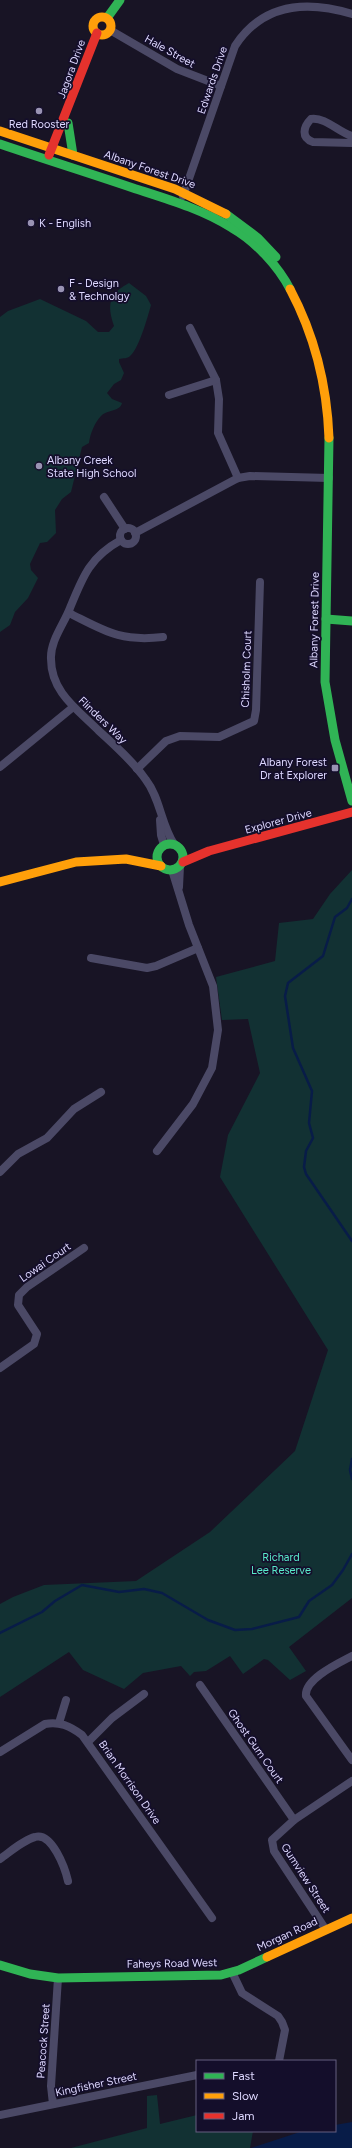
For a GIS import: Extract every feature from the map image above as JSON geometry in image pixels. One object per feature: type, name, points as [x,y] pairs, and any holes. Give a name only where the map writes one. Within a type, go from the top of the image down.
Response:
[{"type":"street","points":[[107,18],[120,0]]},
{"type":"street","name":"Edwards Drive","points":[[181,204],[235,46],[245,30],[258,18],[286,4],[309,1],[334,6],[352,14]]},
{"type":"street","points":[[101,16],[107,18],[110,22],[110,30],[104,35],[97,34],[93,28],[94,20],[101,16]]},
{"type":"street","name":"Hale Street","points":[[110,30],[177,69],[221,86]]},
{"type":"street","name":"Jagora Drive","points":[[51,161],[63,118],[67,118],[97,34]]},
{"type":"street","points":[[67,118],[70,129],[73,155]]},
{"type":"street","points":[[352,136],[344,134],[316,118],[311,119],[304,129],[304,135],[307,140],[313,142],[352,143]]},
{"type":"street","name":"Albany Forest Drive","points":[[0,131],[185,192],[227,212],[246,226],[268,248],[300,292],[318,333],[325,357],[333,416],[329,436]]},
{"type":"street","name":"Albany Forest Drive","points":[[0,144],[181,204],[212,217],[233,228],[252,243],[271,262],[288,285],[304,315],[317,350],[323,384],[329,436],[325,668],[327,696],[336,740],[352,800]]},
{"type":"street","points":[[190,328],[216,380],[219,399],[218,433],[238,478]]},
{"type":"street","points":[[169,395],[216,380]]},
{"type":"street","points":[[135,533],[238,478],[250,476],[328,478]]},
{"type":"street","points":[[104,497],[125,529]]},
{"type":"street","points":[[125,529],[130,529],[135,533],[136,539],[131,544],[125,544],[121,540],[121,534],[125,529]]},
{"type":"street","name":"Flinders Way","points":[[121,540],[104,550],[90,565],[56,637],[50,658],[55,682],[72,708],[97,729],[137,769],[153,792],[168,834],[176,845]]},
{"type":"street","name":"Chisholm Court","points":[[137,769],[166,741],[180,736],[219,737],[254,721],[256,710],[260,582]]},
{"type":"street","points":[[68,613],[114,635],[141,640],[163,637]]},
{"type":"street","points":[[326,619],[352,621]]},
{"type":"street","points":[[0,766],[72,708]]},
{"type":"street","name":"Explorer Drive","points":[[181,864],[209,852],[352,812]]},
{"type":"street","name":"Flinders Way","points":[[160,813],[161,848]]},
{"type":"street","points":[[0,882],[76,862],[126,859],[176,845],[183,854],[179,892]]},
{"type":"street","name":"Explorer Drive","points":[[176,845],[209,852]]},
{"type":"street","points":[[161,848],[157,859],[161,866]]},
{"type":"street","points":[[126,859],[161,866],[172,870]]},
{"type":"street","points":[[172,870],[181,864]]},
{"type":"street","points":[[157,1151],[193,1104],[212,1068],[218,1030],[213,986],[198,948],[172,870]]},
{"type":"street","points":[[91,958],[147,968],[156,966],[198,948]]},
{"type":"street","points":[[0,1172],[18,1154],[47,1138],[74,1110],[101,1092]]},
{"type":"street","name":"Lowai Court","points":[[0,1368],[34,1344],[36,1334],[18,1305],[19,1295],[27,1287],[84,1248]]},
{"type":"street","points":[[352,1656],[337,1664],[311,1682],[306,1688],[306,1696],[352,1760]]},
{"type":"street","name":"Ghost Gum Court","points":[[200,1685],[294,1820]]},
{"type":"street","points":[[88,1742],[112,1718],[144,1694]]},
{"type":"street","points":[[0,1752],[37,1728],[52,1723],[59,1723],[66,1700]]},
{"type":"street","name":"Brian Morrison Drive","points":[[59,1723],[74,1730],[88,1742],[212,1918]]},
{"type":"street","name":"Gumview Street","points":[[326,1930],[274,1851],[272,1845],[275,1836],[294,1820],[352,1781]]},
{"type":"street","points":[[0,1859],[35,1836],[42,1836],[49,1842],[65,1866],[68,1881]]},
{"type":"street","name":"Morgan Road","points":[[232,1972],[352,1918]]},
{"type":"street","name":"Faheys Road West","points":[[0,1965],[30,1974],[58,1978],[221,1974],[232,1972],[242,1993],[278,2016],[282,2022],[285,2030],[279,2060]]},
{"type":"street","name":"Peacock Street","points":[[53,2104],[51,2086],[58,1978]]},
{"type":"street","name":"Kingfisher Street","points":[[0,2115],[196,2075]]},
{"type":"green space","name":"Albany Creek State High School","points":[[129,283],[146,296],[151,305],[137,346],[130,356],[119,359],[124,373],[121,380],[114,384],[107,393],[112,399],[122,403],[121,406],[101,416],[93,428],[89,443],[82,447],[71,492],[62,499],[55,510],[56,533],[47,542],[40,543],[30,564],[31,570],[38,578],[28,598],[15,612],[10,625],[0,632],[0,317],[8,311],[40,299],[86,321],[98,332],[109,332],[114,326],[110,312],[113,296],[122,287]]},
{"type":"green space","name":"Richard Lee Reserve","points":[[352,870],[352,1598],[289,1647],[306,1671],[290,1680],[268,1660],[264,1659],[243,1674],[230,1656],[206,1671],[194,1672],[190,1676],[181,1666],[143,1673],[124,1689],[83,1670],[69,1652],[0,1697],[0,1604],[13,1597],[44,1585],[136,1581],[210,1532],[295,1451],[328,1350],[220,1177],[228,1135],[260,1073],[248,1019],[222,1020],[216,977],[275,961],[279,923],[313,919],[330,894]]},
{"type":"green space","points":[[157,2095],[160,2124],[196,2115],[196,2132],[253,2132],[250,2148],[71,2148],[147,2128],[147,2096]]},
{"type":"water","points":[[352,2122],[352,2148],[251,2148],[300,2132],[336,2132],[336,2125]]},
{"type":"waterway","points":[[352,899],[347,908],[335,917],[323,956],[288,983],[285,996],[293,1048],[312,1091],[309,1123],[313,1138],[306,1151],[304,1167],[306,1174],[352,1241]]},
{"type":"waterway","points":[[352,1459],[350,1470],[352,1479]]},
{"type":"waterway","points":[[0,1633],[42,1612],[55,1601],[82,1585],[119,1592],[144,1589],[162,1593],[208,1620],[235,1630],[252,1629],[299,1617],[309,1601],[332,1585],[352,1554]]},
{"type":"traffic: fast","points":[[107,18],[120,0]]},
{"type":"traffic: fast","points":[[68,123],[73,155]]},
{"type":"traffic: fast","points":[[0,144],[171,200],[209,215],[241,233],[257,247],[272,263],[290,289]]},
{"type":"traffic: fast","points":[[226,214],[258,238],[276,257]]},
{"type":"traffic: fast","points":[[329,438],[325,682],[335,740],[352,801]]},
{"type":"traffic: fast","points":[[326,619],[352,621]]},
{"type":"traffic: fast","points":[[170,844],[179,848],[183,857],[179,866],[170,870],[161,866],[157,857],[161,848],[170,844]]},
{"type":"traffic: fast","points":[[0,1965],[30,1974],[58,1978],[221,1975],[239,1970],[267,1957]]},
{"type":"traffic: slow","points":[[98,17],[106,17],[111,22],[111,26],[109,33],[106,35],[98,35],[93,30],[93,22],[98,17]]},
{"type":"traffic: slow","points":[[0,131],[175,189],[226,214]]},
{"type":"traffic: slow","points":[[290,289],[299,307],[313,343],[318,361],[326,399],[329,438]]},
{"type":"traffic: slow","points":[[0,882],[76,862],[126,859],[161,866]]},
{"type":"traffic: slow","points":[[267,1957],[352,1918]]},
{"type":"traffic: jam","points":[[49,155],[97,33]]},
{"type":"traffic: jam","points":[[183,862],[209,851],[352,812]]},
{"type":"place","name":"Red Rooster","points":[[39,111]]},
{"type":"place","name":"K - English","points":[[31,223]]},
{"type":"place","name":"F - Design & Technolgy","points":[[61,289]]},
{"type":"place","name":"Albany Creek State High School","points":[[39,466]]},
{"type":"place","name":"Albany Forest Dr at Explorer","points":[[335,768]]}]
